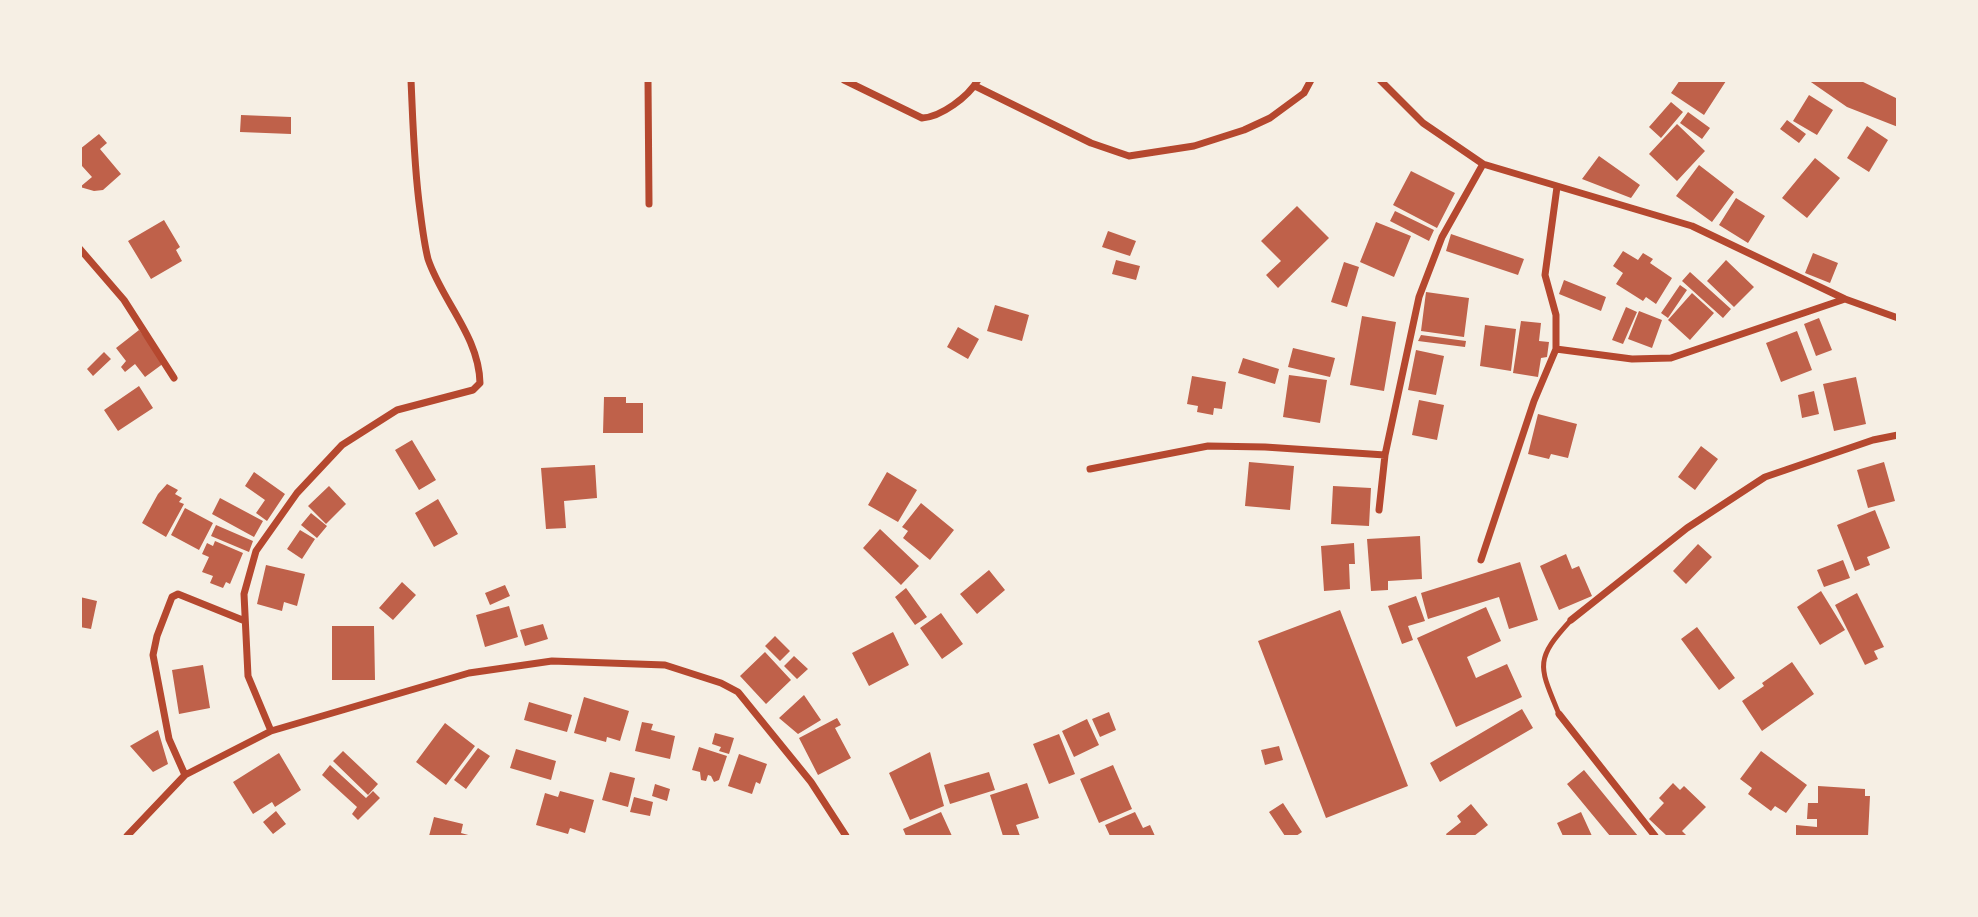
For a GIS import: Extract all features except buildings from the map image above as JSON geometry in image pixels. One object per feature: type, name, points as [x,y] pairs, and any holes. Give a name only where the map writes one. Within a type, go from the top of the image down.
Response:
[{"type":"street","points":[[271,731],[248,676],[244,594],[256,551],[297,493],[342,445],[397,410],[473,390],[480,383],[476,355],[435,274],[424,242],[416,177],[411,80]]},
{"type":"street","points":[[648,80],[649,204]]},
{"type":"street","points":[[844,80],[922,118],[940,113],[977,83],[1091,142],[1129,156],[1194,146],[1244,130],[1270,118],[1304,93],[1311,80]]},
{"type":"street","points":[[1380,80],[1423,123],[1483,164],[1692,226],[1845,299],[1898,318]]},
{"type":"street","points":[[1379,510],[1385,455],[1419,298],[1442,237],[1483,164]]},
{"type":"street","points":[[1481,559],[1534,401],[1556,349],[1556,315],[1545,275],[1558,187]]},
{"type":"street","points":[[80,249],[124,300],[174,378]]},
{"type":"street","points":[[1556,349],[1632,359],[1671,358],[1845,299]]},
{"type":"street","points":[[1571,620],[1687,528],[1765,477],[1873,440],[1898,435]]},
{"type":"street","points":[[1090,469],[1208,446],[1385,455]]},
{"type":"street","points":[[185,775],[169,739],[153,655],[157,636],[172,597],[178,594],[245,621]]},
{"type":"street","points":[[127,836],[185,775],[271,731],[469,673],[552,661],[665,665],[721,683],[738,692],[811,782],[846,836]]},
{"type":"street","points":[[1559,714],[1655,836]]},
{"type":"lane","points":[[1559,714],[1546,683],[1542,659],[1553,639],[1571,620]]}]
